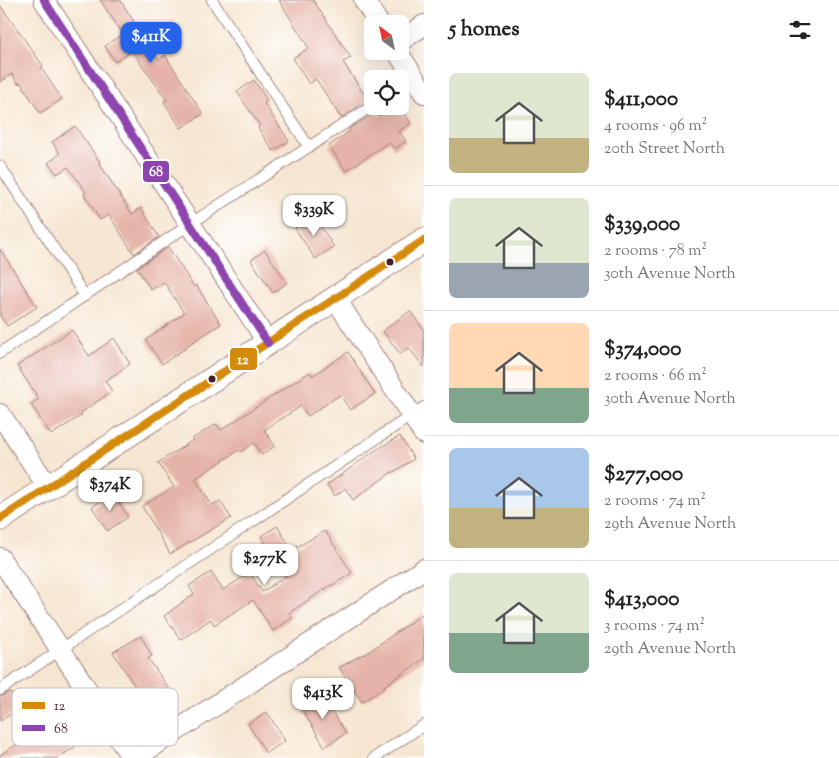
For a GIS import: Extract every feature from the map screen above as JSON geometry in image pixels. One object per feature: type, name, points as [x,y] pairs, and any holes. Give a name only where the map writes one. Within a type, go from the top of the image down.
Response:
[{"type":"street","points":[[44,0],[268,343]]},
{"type":"street","points":[[364,0],[373,15]]},
{"type":"street","points":[[409,35],[424,25]]},
{"type":"street","points":[[401,60],[413,87]]},
{"type":"street","points":[[0,519],[424,240]]},
{"type":"street","points":[[335,298],[418,411],[424,434]]},
{"type":"street","points":[[0,414],[48,487]]},
{"type":"street","points":[[0,558],[87,688]]},
{"type":"street","points":[[178,729],[424,568]]},
{"type":"street","points":[[126,746],[134,758],[152,746]]},
{"type":"lane","points":[[212,0],[309,147]]},
{"type":"lane","points":[[0,353],[190,224],[364,111]]},
{"type":"lane","points":[[0,166],[84,296]]},
{"type":"lane","points":[[0,690],[418,411]]},
{"type":"lane","points":[[374,758],[424,725]]},
{"type":"building","points":[[100,0],[120,0],[159,60],[165,55],[203,114],[181,128],[164,102],[167,100],[132,51],[115,62],[105,46],[123,34]]},
{"type":"building","points":[[279,0],[313,0],[351,58],[343,62],[364,94],[364,103],[341,118],[316,79],[309,84],[293,58],[309,48]]},
{"type":"building","points":[[0,5],[43,66],[41,68],[62,99],[40,113],[20,82],[18,84],[12,74],[0,82]]},
{"type":"building","points":[[254,80],[267,100],[264,103],[289,141],[273,151],[258,128],[260,126],[237,92]]},
{"type":"building","points":[[371,115],[406,115],[411,123],[399,131],[406,141],[394,149],[389,142],[346,171],[329,146],[350,131],[349,129]]},
{"type":"building","points":[[75,126],[132,214],[141,208],[159,237],[134,254],[109,215],[100,220],[84,194],[86,192],[68,167],[57,174],[48,163],[60,154],[52,142]]},
{"type":"building","points":[[314,216],[334,247],[315,259],[295,228]]},
{"type":"building","points":[[168,247],[194,287],[196,285],[221,324],[162,364],[146,340],[184,313],[164,282],[151,290],[137,268]]},
{"type":"building","points":[[0,249],[37,307],[7,326],[0,316]]},
{"type":"building","points":[[265,250],[287,283],[273,293],[251,260]]},
{"type":"building","points":[[410,311],[424,330],[424,367],[409,348],[400,354],[383,331]]},
{"type":"building","points":[[72,330],[89,356],[114,338],[130,364],[105,381],[112,391],[81,413],[82,415],[51,435],[31,404],[39,399],[17,366]]},
{"type":"building","points":[[348,352],[375,394],[350,410],[340,395],[308,416],[301,406],[264,430],[275,446],[262,455],[254,443],[241,452],[239,450],[195,479],[212,505],[220,501],[231,518],[170,554],[142,506],[174,487],[158,463],[216,424],[221,430],[310,372],[312,376]]},
{"type":"building","points":[[400,436],[414,459],[353,500],[345,488],[335,496],[327,485],[373,452]]},
{"type":"building","points":[[113,493],[128,517],[107,531],[92,507]]},
{"type":"building","points":[[277,526],[292,550],[325,531],[352,573],[289,613],[292,618],[273,631],[253,600],[214,625],[211,619],[181,640],[164,616],[194,594],[189,586],[211,572],[223,590],[250,573],[262,592],[286,576],[261,536]]},
{"type":"building","points":[[424,613],[424,659],[362,702],[339,668],[364,655]]},
{"type":"building","points":[[141,636],[152,656],[148,658],[168,688],[136,688],[113,652]]},
{"type":"building","points":[[10,692],[12,695],[12,713],[0,721],[0,697]]},
{"type":"building","points":[[320,693],[346,733],[325,747],[300,706]]},
{"type":"building","points":[[267,712],[285,741],[266,753],[248,724]]},
{"type":"building","points":[[14,746],[75,747],[58,758],[0,758],[0,755]]},
{"type":"transit line","name":"68","points":[[44,0],[268,343]]},
{"type":"transit line","name":"12","points":[[0,519],[424,240]]}]
